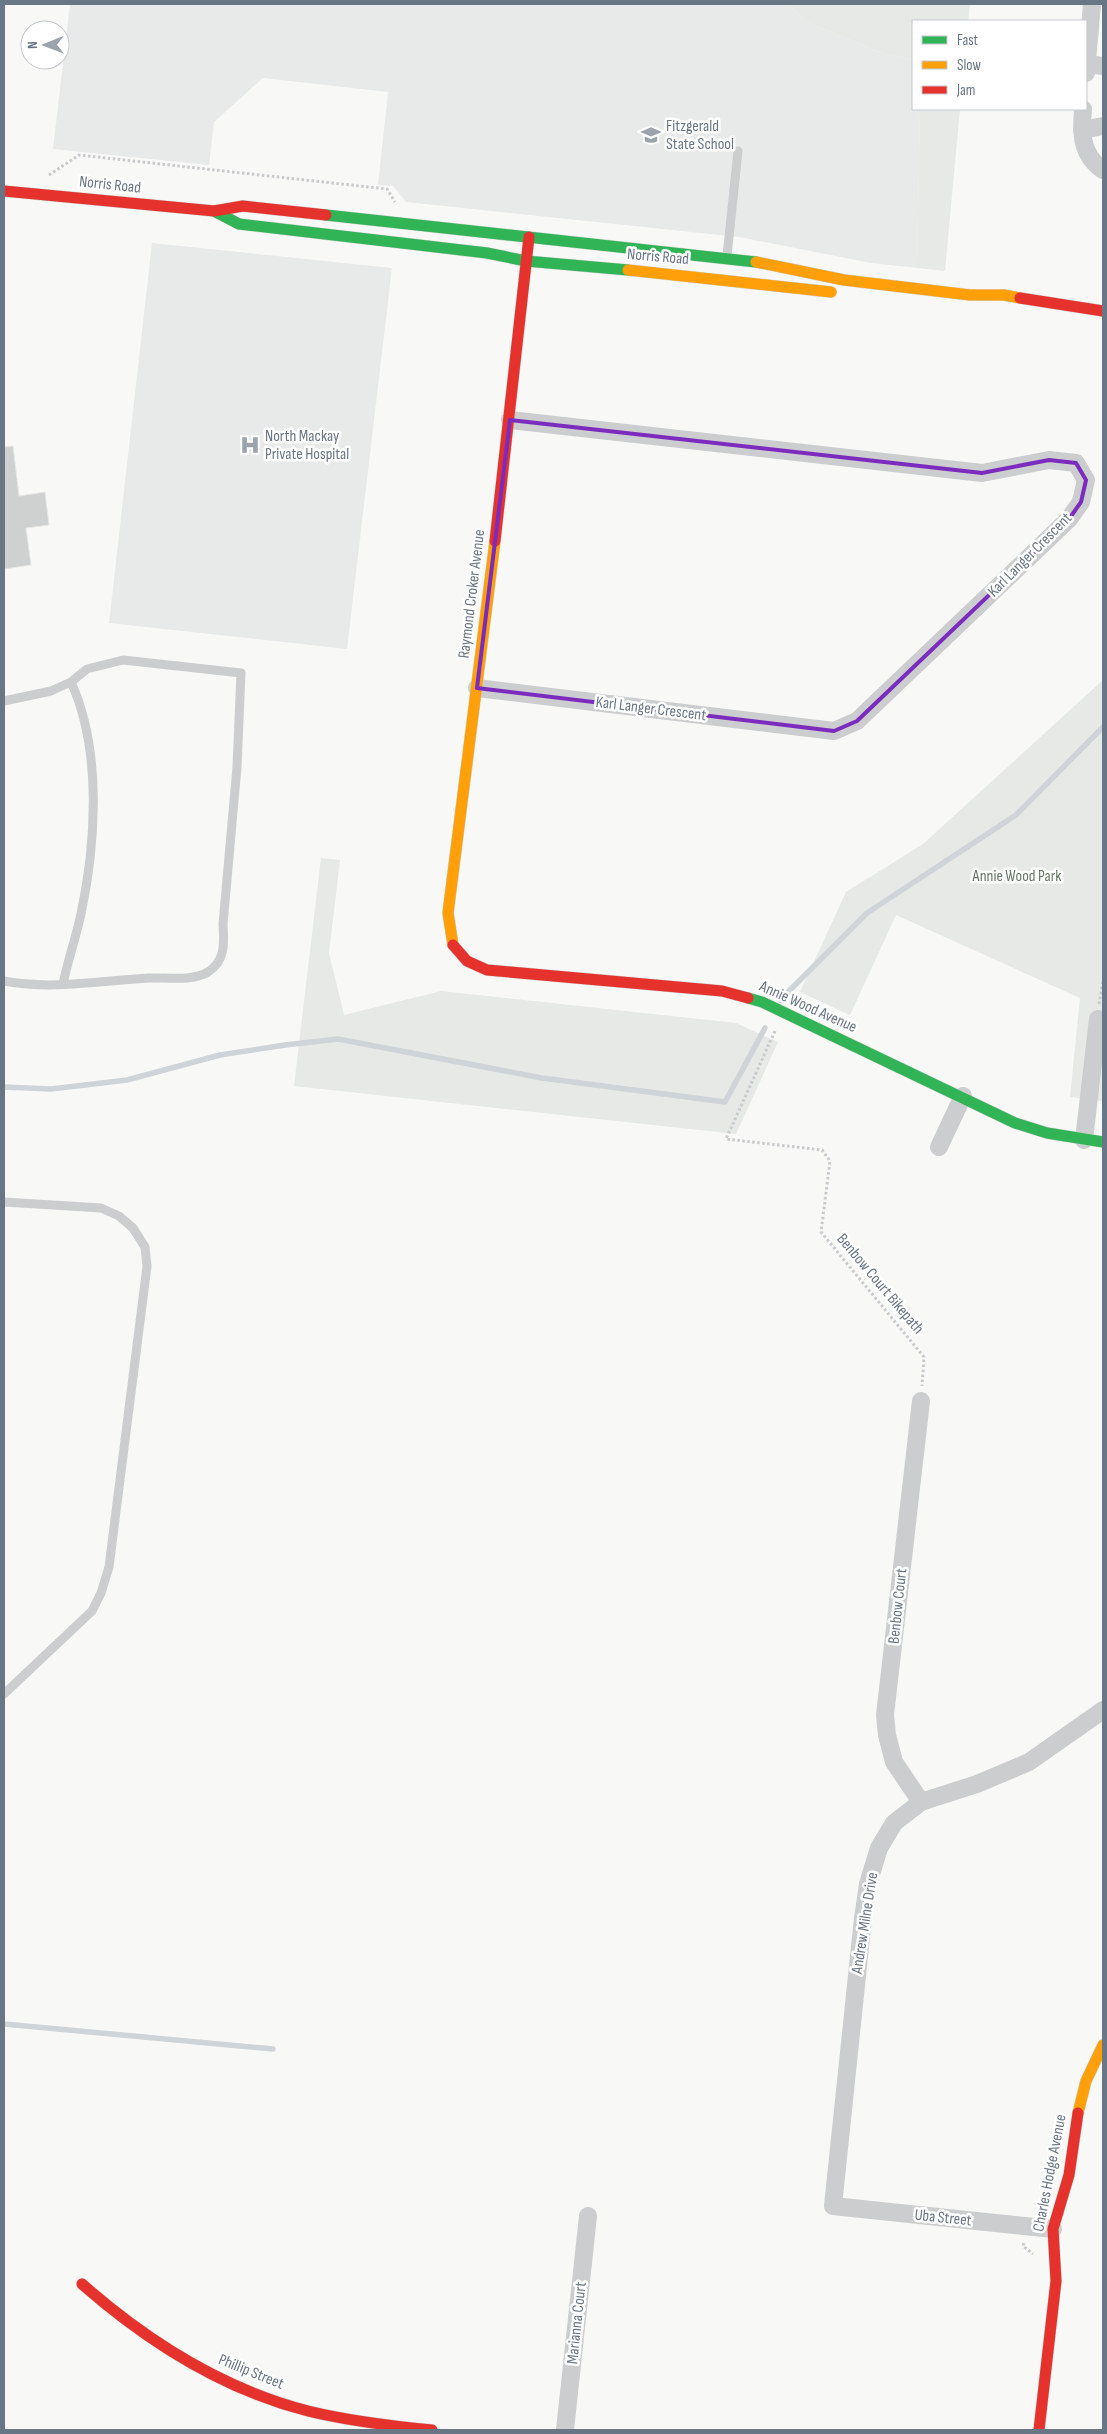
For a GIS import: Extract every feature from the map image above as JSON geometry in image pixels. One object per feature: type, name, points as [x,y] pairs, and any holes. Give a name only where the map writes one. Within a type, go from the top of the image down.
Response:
[{"type":"street","points":[[1092,68],[1096,5]]},
{"type":"street","points":[[1083,110],[1082,130],[1085,150],[1103,170]]},
{"type":"street","points":[[1082,130],[1103,126]]},
{"type":"street","name":"Norris Road","points":[[4,191],[214,211],[243,206],[559,241],[724,252],[762,263],[844,280],[976,295],[1004,295],[1103,311]]},
{"type":"street","name":"Norris Road","points":[[214,211],[239,224],[487,253],[526,261],[724,280],[841,294]]},
{"type":"street","name":"Raymond Croker Avenue","points":[[456,953],[448,935],[448,913],[510,420],[529,237]]},
{"type":"street","points":[[724,252],[724,280]]},
{"type":"street","points":[[1057,316],[1103,320]]},
{"type":"street","name":"Karl Langer Crescent","points":[[476,688],[834,731],[857,721],[1069,520],[1081,502],[1086,480],[1076,463],[1049,460],[982,472],[510,420]]},
{"type":"street","name":"Annie Wood Avenue","points":[[456,953],[468,964],[487,970],[722,991],[762,1002],[1015,1123],[1047,1133],[1103,1142]]},
{"type":"street","points":[[1084,1140],[1098,1019]]},
{"type":"street","points":[[939,1147],[962,1096]]},
{"type":"street","name":"Benbow Court","points":[[921,1402],[885,1715],[887,1735],[894,1762],[921,1802]]},
{"type":"street","name":"Andrew Milne Drive","points":[[833,2206],[868,1884],[879,1848],[894,1823],[921,1802],[977,1784],[1029,1762],[1103,1710]]},
{"type":"street","name":"Charles Hodge Avenue","points":[[1039,2430],[1056,2281],[1053,2229],[1055,2217],[1063,2201],[1069,2175],[1077,2115],[1086,2081],[1103,2045]]},
{"type":"street","name":"Uba Street","points":[[833,2206],[1053,2229]]},
{"type":"street","name":"Marianna Court","points":[[565,2430],[588,2216]]},
{"type":"street","name":"Phillip Street","points":[[82,2284],[110,2310],[162,2348],[232,2385],[308,2411],[389,2426],[432,2430]]},
{"type":"lane","points":[[724,252],[738,151]]},
{"type":"lane","points":[[559,241],[576,232]]},
{"type":"lane","points":[[4,701],[51,691],[71,682],[87,669],[124,660],[241,673],[236,777],[223,924],[224,947],[220,960],[207,972],[187,978],[154,978],[87,984],[28,985],[4,981]]},
{"type":"lane","points":[[63,984],[81,916],[88,877],[94,797],[82,716],[71,682]]},
{"type":"lane","points":[[4,1202],[101,1208],[119,1216],[133,1228],[145,1247],[147,1266],[109,1567],[101,1593],[92,1611],[4,1694]]},
{"type":"path","name":"Benbow Court Bikepath","points":[[785,1012],[764,1051],[726,1139],[822,1150],[830,1161],[821,1232],[924,1357],[921,1402]]},
{"type":"highlighted area","points":[[510,420],[982,473],[1049,460],[1076,463],[1086,480],[1081,502],[1069,519],[857,721],[834,731],[477,688]]},
{"type":"shaded area","name":"Fitzgerald State School","points":[[70,4],[790,4],[804,21],[884,54],[912,59],[912,110],[920,110],[917,268],[871,263],[739,237],[406,202],[393,186],[378,185],[388,92],[263,78],[214,122],[209,165],[53,149],[62,70],[70,70],[70,20],[68,20]]},
{"type":"shaded area","name":"North Mackay Private Hospital","points":[[152,243],[392,268],[347,649],[109,623]]},
{"type":"green space","points":[[790,4],[970,4],[968,20],[912,20],[912,59],[884,54],[804,21]]},
{"type":"green space","points":[[920,110],[960,110],[945,271],[917,268]]},
{"type":"green space","name":"Annie Wood Park","points":[[1103,680],[1103,1101],[1070,1097],[1080,998],[896,915],[850,1015],[800,992],[846,892],[923,844]]},
{"type":"green space","points":[[321,858],[340,860],[329,953],[344,1015],[441,991],[736,1023],[778,1042],[736,1134],[294,1086]]},
{"type":"building","points":[[13,446],[19,496],[45,492],[49,525],[26,528],[31,565],[4,569],[4,447]]},
{"type":"waterway","points":[[780,1000],[867,913],[1016,815],[1103,727]]},
{"type":"waterway","points":[[4,1087],[51,1089],[127,1080],[220,1055],[338,1039],[542,1078],[725,1102],[765,1028]]},
{"type":"waterway","points":[[4,2024],[273,2049]]},
{"type":"traffic: fast","points":[[214,211],[239,224],[487,253],[526,261],[628,270]]},
{"type":"traffic: fast","points":[[326,215],[756,262]]},
{"type":"traffic: fast","points":[[748,998],[762,1002],[1015,1123],[1047,1133],[1103,1142]]},
{"type":"traffic: slow","points":[[756,262],[844,280],[970,295],[1004,295],[1020,298]]},
{"type":"traffic: slow","points":[[628,270],[831,292]]},
{"type":"traffic: slow","points":[[453,945],[448,913],[495,541]]},
{"type":"traffic: slow","points":[[1078,2113],[1086,2081],[1103,2045]]},
{"type":"traffic: jam","points":[[4,191],[214,211],[243,206],[326,215]]},
{"type":"traffic: jam","points":[[495,541],[529,237]]},
{"type":"traffic: jam","points":[[1020,298],[1103,311]]},
{"type":"traffic: jam","points":[[453,945],[467,961],[487,970],[722,991],[748,998]]},
{"type":"traffic: jam","points":[[1039,2430],[1056,2281],[1053,2229],[1069,2175],[1078,2113]]},
{"type":"traffic: jam","points":[[82,2284],[160,2344],[216,2376],[246,2390],[276,2402],[323,2415],[370,2423],[432,2430]]},
{"type":"place","name":"Fitzgerald State School","points":[[651,135]]},
{"type":"place","name":"North Mackay Private Hospital","points":[[250,445]]}]
